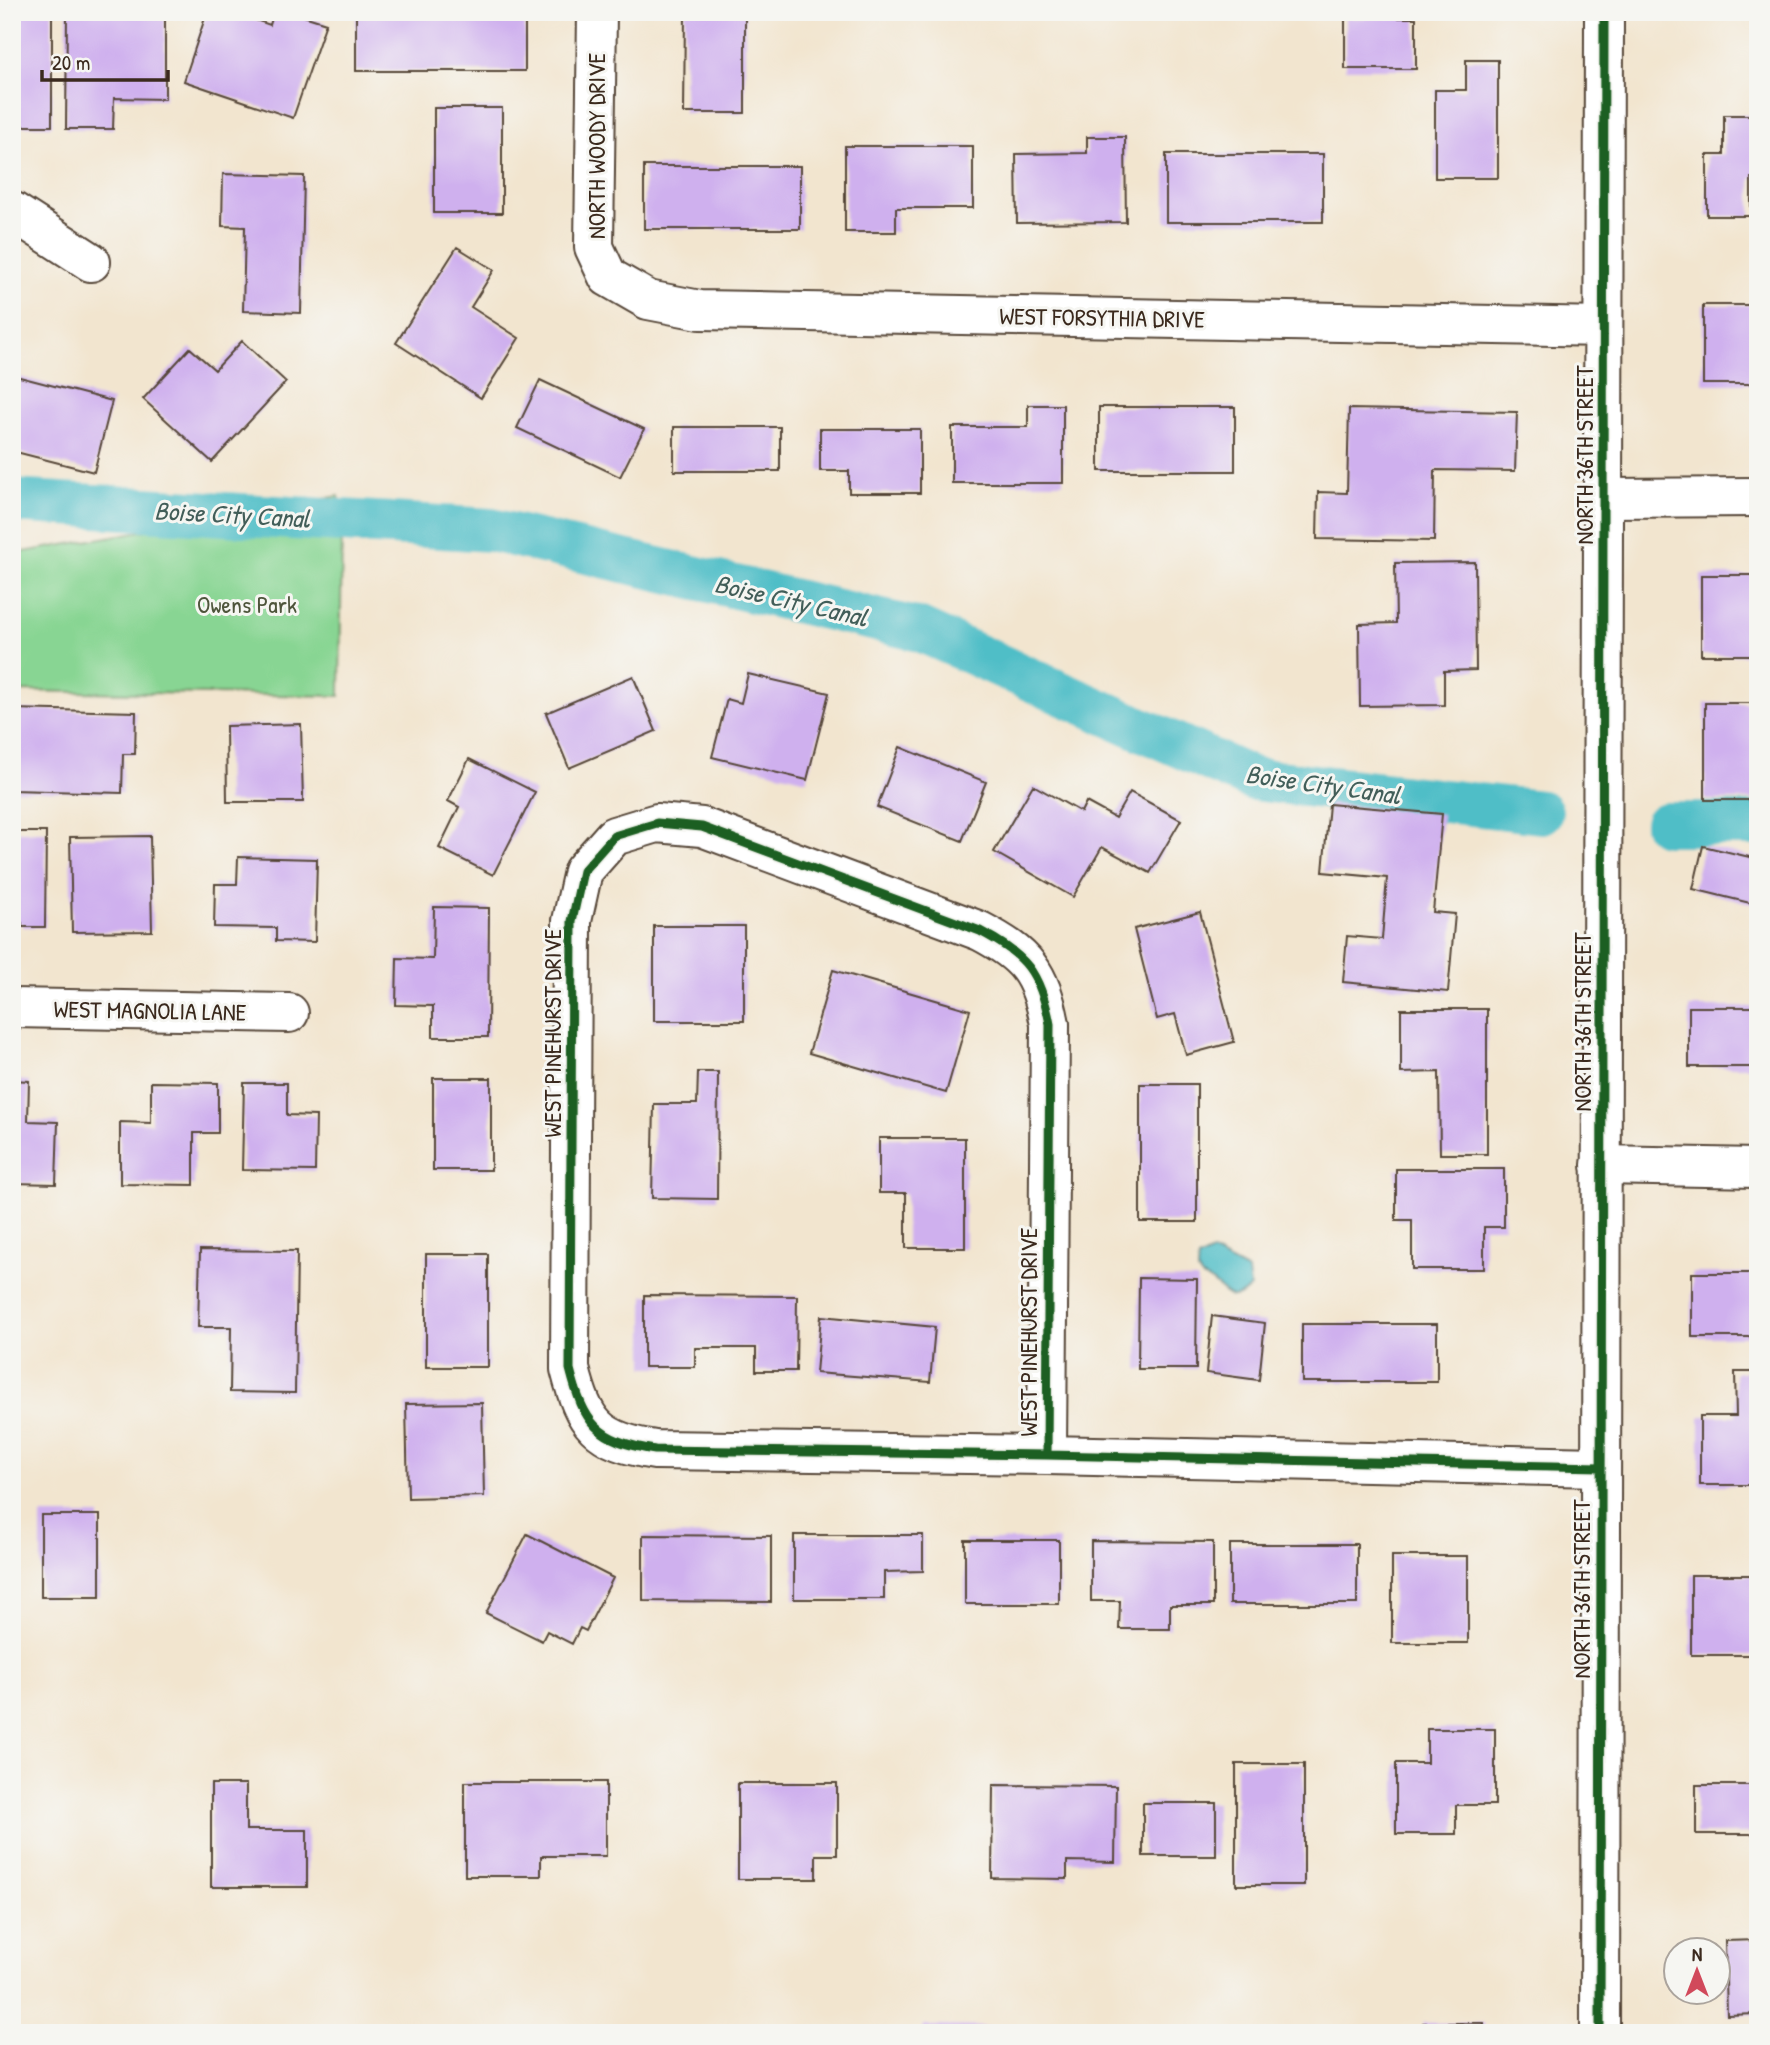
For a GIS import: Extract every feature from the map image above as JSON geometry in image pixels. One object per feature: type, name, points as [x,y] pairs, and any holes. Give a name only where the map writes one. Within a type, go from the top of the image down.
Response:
[{"type":"street","name":"NORTH WOODY DRIVE","points":[[597,12],[594,247],[608,277]]},
{"type":"street","name":"NORTH 36TH STREET","points":[[1600,2033],[1604,12]]},
{"type":"street","points":[[12,211],[91,262]]},
{"type":"street","name":"WEST FORSYTHIA DRIVE","points":[[608,277],[648,300],[700,310],[1603,327]]},
{"type":"street","points":[[1603,498],[1758,497]]},
{"type":"street","name":"WEST PINEHURST DRIVE","points":[[1047,1455],[1050,1024],[1044,994],[1031,967],[1012,948],[980,931],[702,827],[657,823],[614,836],[583,871],[572,921],[570,1369],[579,1405],[595,1429],[624,1445],[655,1450],[1601,1466]]},
{"type":"street","name":"WEST MAGNOLIA LANE","points":[[12,1008],[289,1013]]},
{"type":"street","points":[[1601,1166],[1758,1168]]},
{"type":"green space","name":"Owens Park","points":[[339,496],[342,520],[340,696],[12,691],[12,554]]},
{"type":"water","points":[[1212,1252],[1248,1271],[1250,1287],[1236,1297],[1231,1296],[1202,1277],[1197,1270],[1198,1259]]},
{"type":"building","points":[[12,12],[52,12],[52,126],[12,126]]},
{"type":"building","points":[[67,12],[165,12],[165,99],[114,98],[113,129],[66,129]]},
{"type":"building","points":[[207,12],[232,12],[270,25],[274,12],[291,12],[326,23],[293,118],[184,81]]},
{"type":"building","points":[[356,12],[525,12],[525,71],[356,71]]},
{"type":"building","points":[[685,12],[745,12],[745,113],[684,113]]},
{"type":"building","points":[[1345,18],[1416,18],[1416,69],[1345,69]]},
{"type":"building","points":[[1466,60],[1498,60],[1498,178],[1435,178],[1435,90],[1466,90]]},
{"type":"building","points":[[434,108],[502,108],[502,213],[434,213]]},
{"type":"building","points":[[1724,115],[1758,115],[1758,178],[1751,178],[1751,216],[1707,216],[1707,155],[1724,155]]},
{"type":"building","points":[[1087,137],[1125,137],[1126,222],[1017,223],[1016,154],[1087,153]]},
{"type":"building","points":[[845,146],[973,146],[973,208],[896,208],[896,232],[845,232]]},
{"type":"building","points":[[1166,154],[1323,154],[1323,222],[1166,222]]},
{"type":"building","points":[[644,166],[800,166],[800,229],[644,229]]},
{"type":"building","points":[[223,174],[304,176],[301,313],[243,311],[245,227],[222,226]]},
{"type":"building","points":[[457,247],[494,270],[471,307],[519,338],[481,398],[396,343]]},
{"type":"building","points":[[1703,305],[1758,305],[1758,384],[1703,384]]},
{"type":"building","points":[[242,341],[286,382],[212,462],[143,399],[190,348],[215,370]]},
{"type":"building","points":[[12,375],[112,401],[94,472],[12,451]]},
{"type":"building","points":[[540,380],[644,429],[620,477],[517,428]]},
{"type":"building","points":[[1028,405],[1063,405],[1063,483],[952,483],[952,427],[1028,427]]},
{"type":"building","points":[[1099,407],[1235,407],[1235,471],[1099,471]]},
{"type":"building","points":[[1349,409],[1517,412],[1515,471],[1435,470],[1434,541],[1317,539],[1318,492],[1347,493]]},
{"type":"building","points":[[674,427],[780,427],[780,471],[674,471]]},
{"type":"building","points":[[820,429],[920,429],[920,493],[849,493],[849,471],[820,471]]},
{"type":"building","points":[[1475,562],[1476,670],[1444,671],[1444,705],[1360,706],[1359,624],[1396,623],[1395,563]]},
{"type":"building","points":[[1701,575],[1758,575],[1758,655],[1701,655]]},
{"type":"building","points":[[748,674],[829,693],[807,780],[712,757],[727,699],[741,703]]},
{"type":"building","points":[[633,676],[656,731],[569,768],[546,713]]},
{"type":"building","points":[[1705,703],[1758,703],[1758,800],[1705,800]]},
{"type":"building","points":[[12,709],[136,712],[135,754],[123,754],[122,793],[12,790]]},
{"type":"building","points":[[301,724],[303,802],[227,802],[226,726]]},
{"type":"building","points":[[900,747],[986,782],[962,841],[877,807]]},
{"type":"building","points":[[469,759],[535,792],[493,875],[439,848],[459,807],[448,801]]},
{"type":"building","points":[[1033,785],[1081,812],[1086,802],[1115,818],[1130,792],[1181,820],[1150,873],[1102,847],[1073,897],[994,852]]},
{"type":"building","points":[[1329,804],[1442,814],[1433,912],[1455,914],[1448,992],[1343,982],[1347,936],[1382,939],[1387,878],[1323,872]]},
{"type":"building","points":[[12,832],[46,832],[45,927],[22,927],[22,923],[12,923]]},
{"type":"building","points":[[150,836],[152,931],[72,932],[70,837]]},
{"type":"building","points":[[1703,846],[1758,859],[1758,905],[1693,889]]},
{"type":"building","points":[[238,857],[317,859],[315,942],[276,941],[276,928],[214,927],[215,884],[237,884]]},
{"type":"building","points":[[434,907],[489,908],[488,1037],[433,1037],[433,1006],[396,1005],[397,958],[433,959]]},
{"type":"building","points":[[1200,912],[1234,1042],[1186,1055],[1175,1014],[1157,1019],[1134,929]]},
{"type":"building","points":[[654,926],[744,926],[744,1021],[654,1021]]},
{"type":"building","points":[[833,970],[970,1010],[946,1093],[809,1053]]},
{"type":"building","points":[[1689,1007],[1758,1007],[1758,1067],[1689,1067]]},
{"type":"building","points":[[1401,1009],[1487,1009],[1487,1154],[1440,1154],[1439,1072],[1401,1073]]},
{"type":"building","points":[[698,1072],[718,1072],[717,1199],[652,1198],[654,1104],[697,1104]]},
{"type":"building","points":[[433,1078],[491,1078],[491,1170],[433,1170]]},
{"type":"building","points":[[12,1080],[29,1081],[28,1121],[58,1122],[56,1184],[12,1183]]},
{"type":"building","points":[[151,1082],[218,1083],[218,1133],[194,1133],[194,1185],[120,1184],[120,1122],[151,1123]]},
{"type":"building","points":[[244,1083],[287,1083],[287,1115],[316,1116],[315,1171],[242,1170]]},
{"type":"building","points":[[1140,1084],[1197,1084],[1197,1222],[1140,1222]]},
{"type":"building","points":[[879,1138],[965,1138],[965,1248],[906,1248],[906,1193],[879,1193]]},
{"type":"building","points":[[1396,1169],[1504,1169],[1504,1227],[1484,1227],[1484,1269],[1412,1269],[1412,1220],[1396,1220]]},
{"type":"building","points":[[200,1250],[297,1251],[295,1393],[230,1392],[231,1327],[198,1327]]},
{"type":"building","points":[[426,1254],[488,1254],[488,1367],[426,1367]]},
{"type":"building","points":[[1692,1273],[1758,1273],[1758,1337],[1692,1337]]},
{"type":"building","points":[[1139,1278],[1197,1279],[1196,1369],[1138,1369]]},
{"type":"building","points":[[644,1295],[797,1296],[796,1371],[756,1371],[756,1348],[695,1348],[695,1367],[644,1367]]},
{"type":"building","points":[[821,1316],[935,1327],[930,1382],[816,1373]]},
{"type":"building","points":[[1212,1316],[1265,1323],[1259,1380],[1206,1373]]},
{"type":"building","points":[[1302,1324],[1437,1324],[1437,1382],[1302,1382]]},
{"type":"building","points":[[1735,1372],[1758,1372],[1758,1485],[1700,1485],[1700,1416],[1736,1416]]},
{"type":"building","points":[[482,1403],[484,1496],[408,1498],[406,1404]]},
{"type":"building","points":[[41,1515],[100,1515],[100,1597],[41,1597]]},
{"type":"building","points":[[527,1534],[613,1578],[586,1631],[580,1628],[572,1644],[547,1631],[542,1641],[486,1613]]},
{"type":"building","points":[[643,1535],[771,1536],[771,1602],[643,1601]]},
{"type":"building","points":[[794,1535],[923,1535],[923,1571],[884,1572],[884,1599],[794,1599]]},
{"type":"building","points":[[965,1540],[1059,1540],[1059,1604],[965,1604]]},
{"type":"building","points":[[1091,1541],[1213,1542],[1213,1605],[1170,1605],[1170,1629],[1119,1629],[1120,1601],[1091,1601]]},
{"type":"building","points":[[1230,1544],[1357,1544],[1357,1604],[1230,1604]]},
{"type":"building","points":[[1392,1556],[1468,1556],[1468,1643],[1392,1643]]},
{"type":"building","points":[[1691,1575],[1758,1575],[1758,1655],[1691,1655]]},
{"type":"building","points":[[1427,1729],[1495,1729],[1495,1805],[1456,1805],[1456,1834],[1396,1834],[1396,1763],[1427,1763]]},
{"type":"building","points":[[1236,1764],[1304,1764],[1304,1885],[1236,1885]]},
{"type":"building","points":[[465,1782],[606,1782],[606,1856],[541,1856],[541,1876],[465,1876]]},
{"type":"building","points":[[738,1783],[837,1783],[837,1855],[816,1855],[816,1879],[738,1879]]},
{"type":"building","points":[[211,1784],[246,1784],[246,1830],[307,1830],[307,1887],[211,1887]]},
{"type":"building","points":[[993,1785],[1116,1786],[1115,1862],[1067,1861],[1067,1879],[992,1878]]},
{"type":"building","points":[[1696,1785],[1758,1785],[1758,1834],[1696,1834]]},
{"type":"building","points":[[1143,1803],[1216,1803],[1216,1856],[1143,1856]]},
{"type":"building","points":[[1758,1940],[1758,2014],[1727,2015],[1727,2007],[1732,2007],[1732,1941]]},
{"type":"building","points":[[1423,2023],[1484,2023],[1484,2033],[1423,2033]]},
{"type":"building","points":[[923,2026],[999,2027],[999,2033],[923,2033]]},
{"type":"waterway","name":"Boise City Canal","points":[[12,501],[491,530],[920,630],[1253,779],[1541,812]]},
{"type":"waterway","name":"Boise City Canal","points":[[1666,824],[1758,824]]},
{"type":"cycle path","points":[[1600,2033],[1604,12]]},
{"type":"cycle path","points":[[1047,1455],[655,1450],[606,1435],[588,1416],[581,1404],[570,1369],[572,921],[583,871],[614,836],[657,823],[702,827],[980,931],[1020,957],[1036,978],[1050,1024],[1047,1455],[1601,1467]]}]
